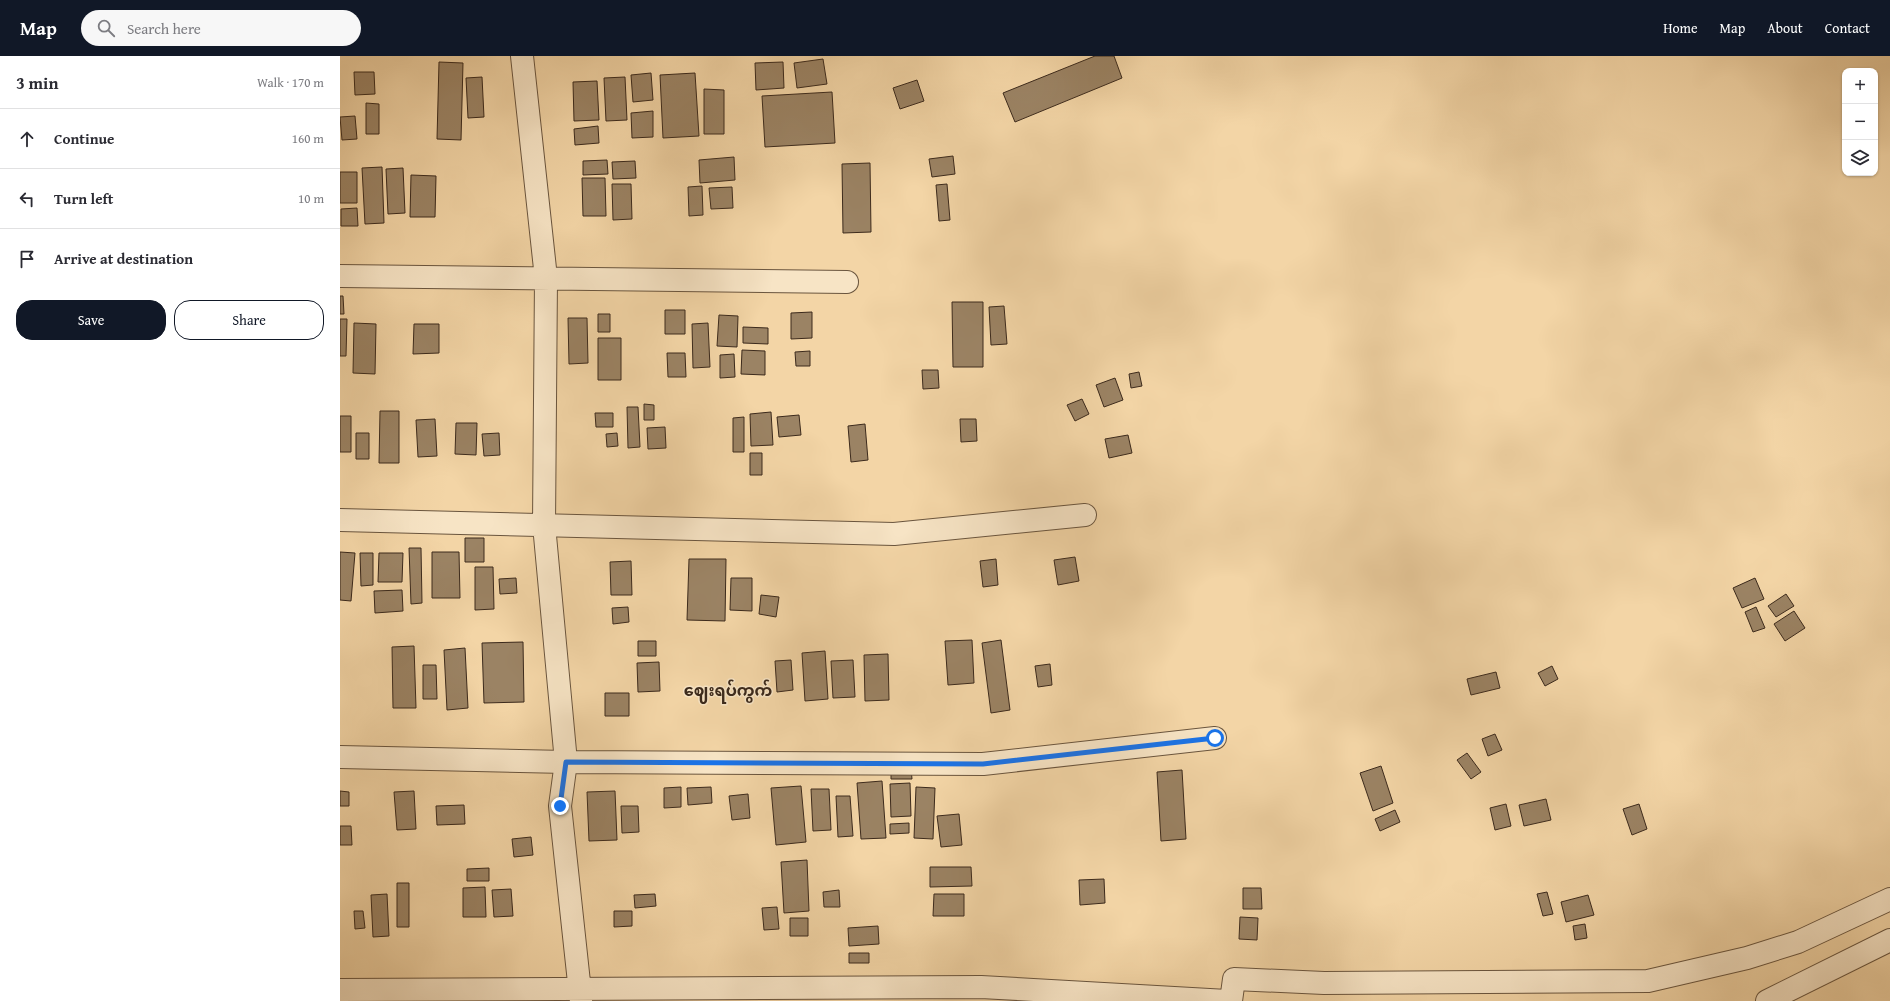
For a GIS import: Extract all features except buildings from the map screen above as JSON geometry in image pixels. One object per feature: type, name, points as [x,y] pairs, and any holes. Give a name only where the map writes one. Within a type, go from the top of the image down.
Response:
[{"type":"street","points":[[522,56],[546,278],[544,525],[566,762],[560,806],[580,995]]},
{"type":"street","points":[[340,276],[847,282]]},
{"type":"street","points":[[340,520],[894,534],[1085,515]]},
{"type":"street","points":[[340,757],[566,762],[983,764],[1215,738]]},
{"type":"street","points":[[1231,1001],[1234,979],[1324,983],[1648,981],[1747,958],[1798,942],[1890,899]]},
{"type":"street","points":[[1770,1001],[1890,940]]},
{"type":"street","points":[[340,990],[580,995],[981,987],[1227,1001]]},
{"type":"district","name":"ဈေးရပ်ကွက်","points":[[728,690]]},
{"type":"route","points":[[560,806],[566,762],[983,764],[1215,738]]}]
